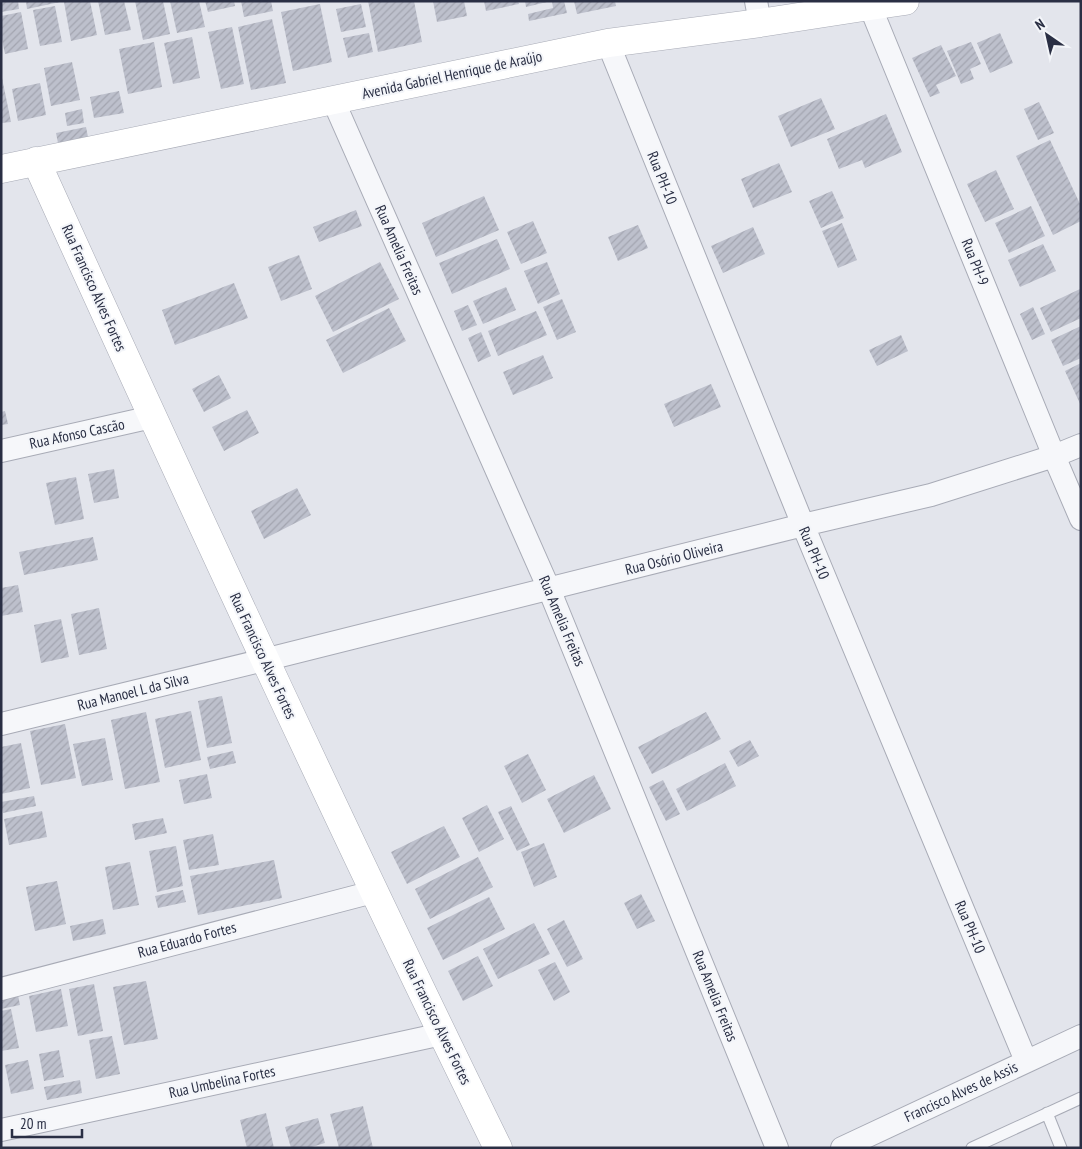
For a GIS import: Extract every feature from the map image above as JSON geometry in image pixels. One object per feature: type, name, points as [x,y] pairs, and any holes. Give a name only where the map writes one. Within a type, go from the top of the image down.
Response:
[{"type":"street","name":"Avenida Gabriel Henrique de Araújo","points":[[1,168],[758,12],[870,6],[906,1]]},
{"type":"street","name":"Rua PH-9","points":[[870,6],[1081,519]]},
{"type":"street","name":"Rua PH-10","points":[[608,43],[802,525],[1026,1062]]},
{"type":"street","name":"Rua Amelia Freitas","points":[[332,100],[549,589],[777,1148]]},
{"type":"street","name":"Rua Francisco Alves Fortes","points":[[36,161],[264,660],[498,1148]]},
{"type":"street","name":"Rua Afonso Cascão","points":[[1,451],[152,417]]},
{"type":"street","name":"Rua Osório Oliveira","points":[[264,660],[802,525],[931,495],[1054,456],[1081,445]]},
{"type":"street","name":"Rua Manoel L da Silva","points":[[1,724],[264,660]]},
{"type":"street","name":"Rua Eduardo Fortes","points":[[1,989],[374,892]]},
{"type":"street","name":"Rua Umbelina Fortes","points":[[1,1130],[442,1034]]},
{"type":"street","name":"Francisco Alves de Assis","points":[[842,1148],[1081,1036]]},
{"type":"lane","points":[[972,1148],[1081,1098]]},
{"type":"lane","points":[[1047,1113],[1061,1148]]},
{"type":"building","points":[[18,1],[19,9],[1,12],[1,2]]},
{"type":"building","points":[[26,1],[60,1],[60,2],[27,9]]},
{"type":"building","points":[[90,1],[97,35],[71,41],[64,2]]},
{"type":"building","points":[[98,1],[124,1],[131,30],[105,35]]},
{"type":"building","points":[[135,1],[163,1],[170,34],[143,40]]},
{"type":"building","points":[[170,1],[199,1],[205,27],[177,33]]},
{"type":"building","points":[[205,1],[234,1],[235,6],[208,12]]},
{"type":"building","points":[[241,1],[271,1],[273,11],[244,17]]},
{"type":"building","points":[[368,1],[414,1],[422,42],[378,52]]},
{"type":"building","points":[[433,1],[464,1],[467,16],[437,22]]},
{"type":"building","points":[[484,1],[518,1],[519,4],[486,11]]},
{"type":"building","points":[[525,1],[547,1],[547,2],[526,7]]},
{"type":"building","points":[[552,1],[564,1],[567,13],[529,21],[528,14],[553,8]]},
{"type":"building","points":[[574,1],[615,1],[616,6],[577,14]]},
{"type":"building","points":[[320,4],[332,62],[293,71],[281,12]]},
{"type":"building","points":[[361,4],[366,27],[341,32],[336,9]]},
{"type":"building","points":[[55,6],[62,42],[40,46],[33,10]]},
{"type":"building","points":[[21,12],[28,49],[5,54],[1,35],[1,16]]},
{"type":"building","points":[[272,19],[286,83],[251,90],[238,27]]},
{"type":"building","points":[[232,27],[244,84],[221,89],[208,32]]},
{"type":"building","points":[[369,33],[373,52],[348,58],[343,38]]},
{"type":"building","points":[[1000,33],[1013,63],[990,73],[977,43]]},
{"type":"building","points":[[192,37],[200,78],[173,84],[164,43]]},
{"type":"building","points":[[154,42],[162,87],[128,94],[119,49]]},
{"type":"building","points":[[971,42],[981,64],[970,69],[974,79],[961,84],[947,51]]},
{"type":"building","points":[[941,45],[956,76],[936,85],[940,93],[930,97],[912,58]]},
{"type":"building","points":[[72,62],[80,100],[51,106],[44,68]]},
{"type":"building","points":[[2,78],[11,122],[1,123]]},
{"type":"building","points":[[40,83],[46,115],[18,121],[12,89]]},
{"type":"building","points":[[119,91],[124,113],[94,118],[90,97]]},
{"type":"building","points":[[821,98],[835,129],[791,147],[778,116]]},
{"type":"building","points":[[1039,102],[1054,133],[1038,140],[1024,109]]},
{"type":"building","points":[[82,109],[84,123],[67,126],[65,113]]},
{"type":"building","points":[[886,114],[902,152],[865,168],[862,160],[839,169],[827,139]]},
{"type":"building","points":[[86,127],[88,137],[58,143],[56,133]]},
{"type":"building","points":[[1050,140],[1081,206],[1081,221],[1053,235],[1016,156]]},
{"type":"building","points":[[779,163],[792,192],[753,208],[741,179]]},
{"type":"building","points":[[996,170],[1014,209],[985,222],[967,184]]},
{"type":"building","points":[[832,191],[844,218],[821,228],[809,201]]},
{"type":"building","points":[[484,196],[499,230],[436,257],[422,223]]},
{"type":"building","points":[[1031,206],[1045,236],[1009,253],[995,223]]},
{"type":"building","points":[[356,210],[362,226],[319,242],[313,227]]},
{"type":"building","points":[[533,221],[547,253],[521,264],[507,232]]},
{"type":"building","points":[[842,223],[857,260],[838,268],[822,231]]},
{"type":"building","points":[[638,225],[648,248],[618,261],[608,237]]},
{"type":"building","points":[[753,227],[765,254],[723,273],[711,246]]},
{"type":"building","points":[[497,239],[510,269],[452,294],[439,263]]},
{"type":"building","points":[[1043,244],[1056,271],[1020,287],[1008,260]]},
{"type":"building","points":[[299,255],[312,289],[281,301],[268,267]]},
{"type":"building","points":[[380,262],[399,299],[333,332],[315,296]]},
{"type":"building","points":[[547,262],[560,294],[538,304],[524,271]]},
{"type":"building","points":[[234,283],[248,318],[175,345],[162,310]]},
{"type":"building","points":[[506,287],[516,310],[483,324],[473,301]]},
{"type":"building","points":[[1080,289],[1081,318],[1051,332],[1040,308]]},
{"type":"building","points":[[562,299],[576,332],[557,340],[543,307]]},
{"type":"building","points":[[468,305],[477,325],[462,331],[454,311]]},
{"type":"building","points":[[1033,307],[1045,334],[1032,340],[1020,314]]},
{"type":"building","points":[[389,308],[406,341],[343,373],[326,340]]},
{"type":"building","points":[[536,311],[547,335],[498,356],[488,331]]},
{"type":"building","points":[[1081,326],[1081,358],[1063,366],[1051,340]]},
{"type":"building","points":[[481,332],[491,356],[478,362],[468,338]]},
{"type":"building","points":[[901,335],[908,351],[877,366],[869,350]]},
{"type":"building","points":[[543,355],[553,378],[513,395],[503,372]]},
{"type":"building","points":[[1081,363],[1081,406],[1065,371]]},
{"type":"building","points":[[219,375],[231,398],[204,412],[192,389]]},
{"type":"building","points":[[711,384],[721,407],[674,427],[664,404]]},
{"type":"building","points":[[247,410],[259,433],[224,451],[212,427]]},
{"type":"building","points":[[5,411],[8,424],[1,425],[1,412]]},
{"type":"building","points":[[114,469],[119,498],[94,503],[88,474]]},
{"type":"building","points":[[76,477],[84,519],[55,525],[46,483]]},
{"type":"building","points":[[297,488],[311,515],[264,539],[251,511]]},
{"type":"building","points":[[93,537],[98,560],[24,575],[19,552]]},
{"type":"building","points":[[18,585],[23,612],[1,616],[1,588]]},
{"type":"building","points":[[99,608],[107,649],[79,655],[71,614]]},
{"type":"building","points":[[61,619],[69,657],[41,663],[34,625]]},
{"type":"building","points":[[222,696],[232,743],[207,748],[198,701]]},
{"type":"building","points":[[191,711],[201,760],[165,768],[155,719]]},
{"type":"building","points":[[146,712],[160,782],[125,789],[111,720]]},
{"type":"building","points":[[706,712],[721,739],[652,774],[638,747]]},
{"type":"building","points":[[65,724],[76,778],[41,785],[30,731]]},
{"type":"building","points":[[105,738],[113,780],[82,786],[73,744]]},
{"type":"building","points":[[750,740],[759,756],[738,767],[729,751]]},
{"type":"building","points":[[21,743],[30,788],[1,794],[1,747]]},
{"type":"building","points":[[233,751],[236,763],[210,769],[207,757]]},
{"type":"building","points":[[528,754],[546,790],[522,803],[504,766]]},
{"type":"building","points":[[725,763],[736,786],[687,811],[676,789]]},
{"type":"building","points":[[207,774],[212,798],[184,804],[179,780]]},
{"type":"building","points":[[594,775],[611,809],[564,833],[547,799]]},
{"type":"building","points":[[663,780],[680,814],[666,821],[649,787]]},
{"type":"building","points":[[34,796],[36,806],[3,813],[1,802]]},
{"type":"building","points":[[487,805],[504,839],[479,852],[462,818]]},
{"type":"building","points":[[511,806],[530,845],[517,851],[498,812]]},
{"type":"building","points":[[42,811],[47,837],[9,845],[4,819]]},
{"type":"building","points":[[163,818],[167,833],[135,840],[132,824]]},
{"type":"building","points":[[444,826],[460,857],[407,884],[391,852]]},
{"type":"building","points":[[213,834],[219,865],[189,870],[183,840]]},
{"type":"building","points":[[544,843],[557,877],[534,887],[521,852]]},
{"type":"building","points":[[176,846],[183,886],[157,892],[149,851]]},
{"type":"building","points":[[478,857],[493,887],[430,919],[415,889]]},
{"type":"building","points":[[274,860],[282,898],[198,915],[190,876]]},
{"type":"building","points":[[130,862],[139,905],[113,910],[105,867]]},
{"type":"building","points":[[57,881],[66,924],[35,931],[26,887]]},
{"type":"building","points":[[183,890],[186,902],[158,908],[155,896]]},
{"type":"building","points":[[641,894],[655,921],[637,929],[624,903]]},
{"type":"building","points":[[489,897],[505,929],[443,960],[427,928]]},
{"type":"building","points":[[103,919],[106,934],[73,941],[70,926]]},
{"type":"building","points":[[564,920],[583,959],[567,967],[547,929]]},
{"type":"building","points":[[534,923],[550,954],[498,979],[483,949]]},
{"type":"building","points":[[478,956],[493,986],[463,1001],[448,971]]},
{"type":"building","points":[[555,962],[570,992],[554,1001],[538,970]]},
{"type":"building","points":[[146,981],[158,1039],[124,1045],[113,987]]},
{"type":"building","points":[[94,984],[103,1031],[78,1036],[69,989]]},
{"type":"building","points":[[61,989],[68,1026],[36,1032],[29,996]]},
{"type":"building","points":[[18,995],[20,1005],[1,1009],[1,998]]},
{"type":"building","points":[[11,1009],[19,1048],[1,1051],[1,1011]]},
{"type":"building","points":[[112,1036],[120,1074],[96,1079],[89,1040]]},
{"type":"building","points":[[59,1050],[64,1077],[44,1081],[39,1054]]},
{"type":"building","points":[[28,1060],[34,1089],[11,1094],[5,1065]]},
{"type":"building","points":[[80,1080],[82,1093],[47,1100],[44,1087]]},
{"type":"building","points":[[363,1106],[373,1148],[339,1148],[330,1114]]},
{"type":"building","points":[[266,1113],[274,1148],[247,1148],[240,1120]]},
{"type":"building","points":[[318,1118],[325,1143],[308,1148],[291,1148],[285,1127]]}]
